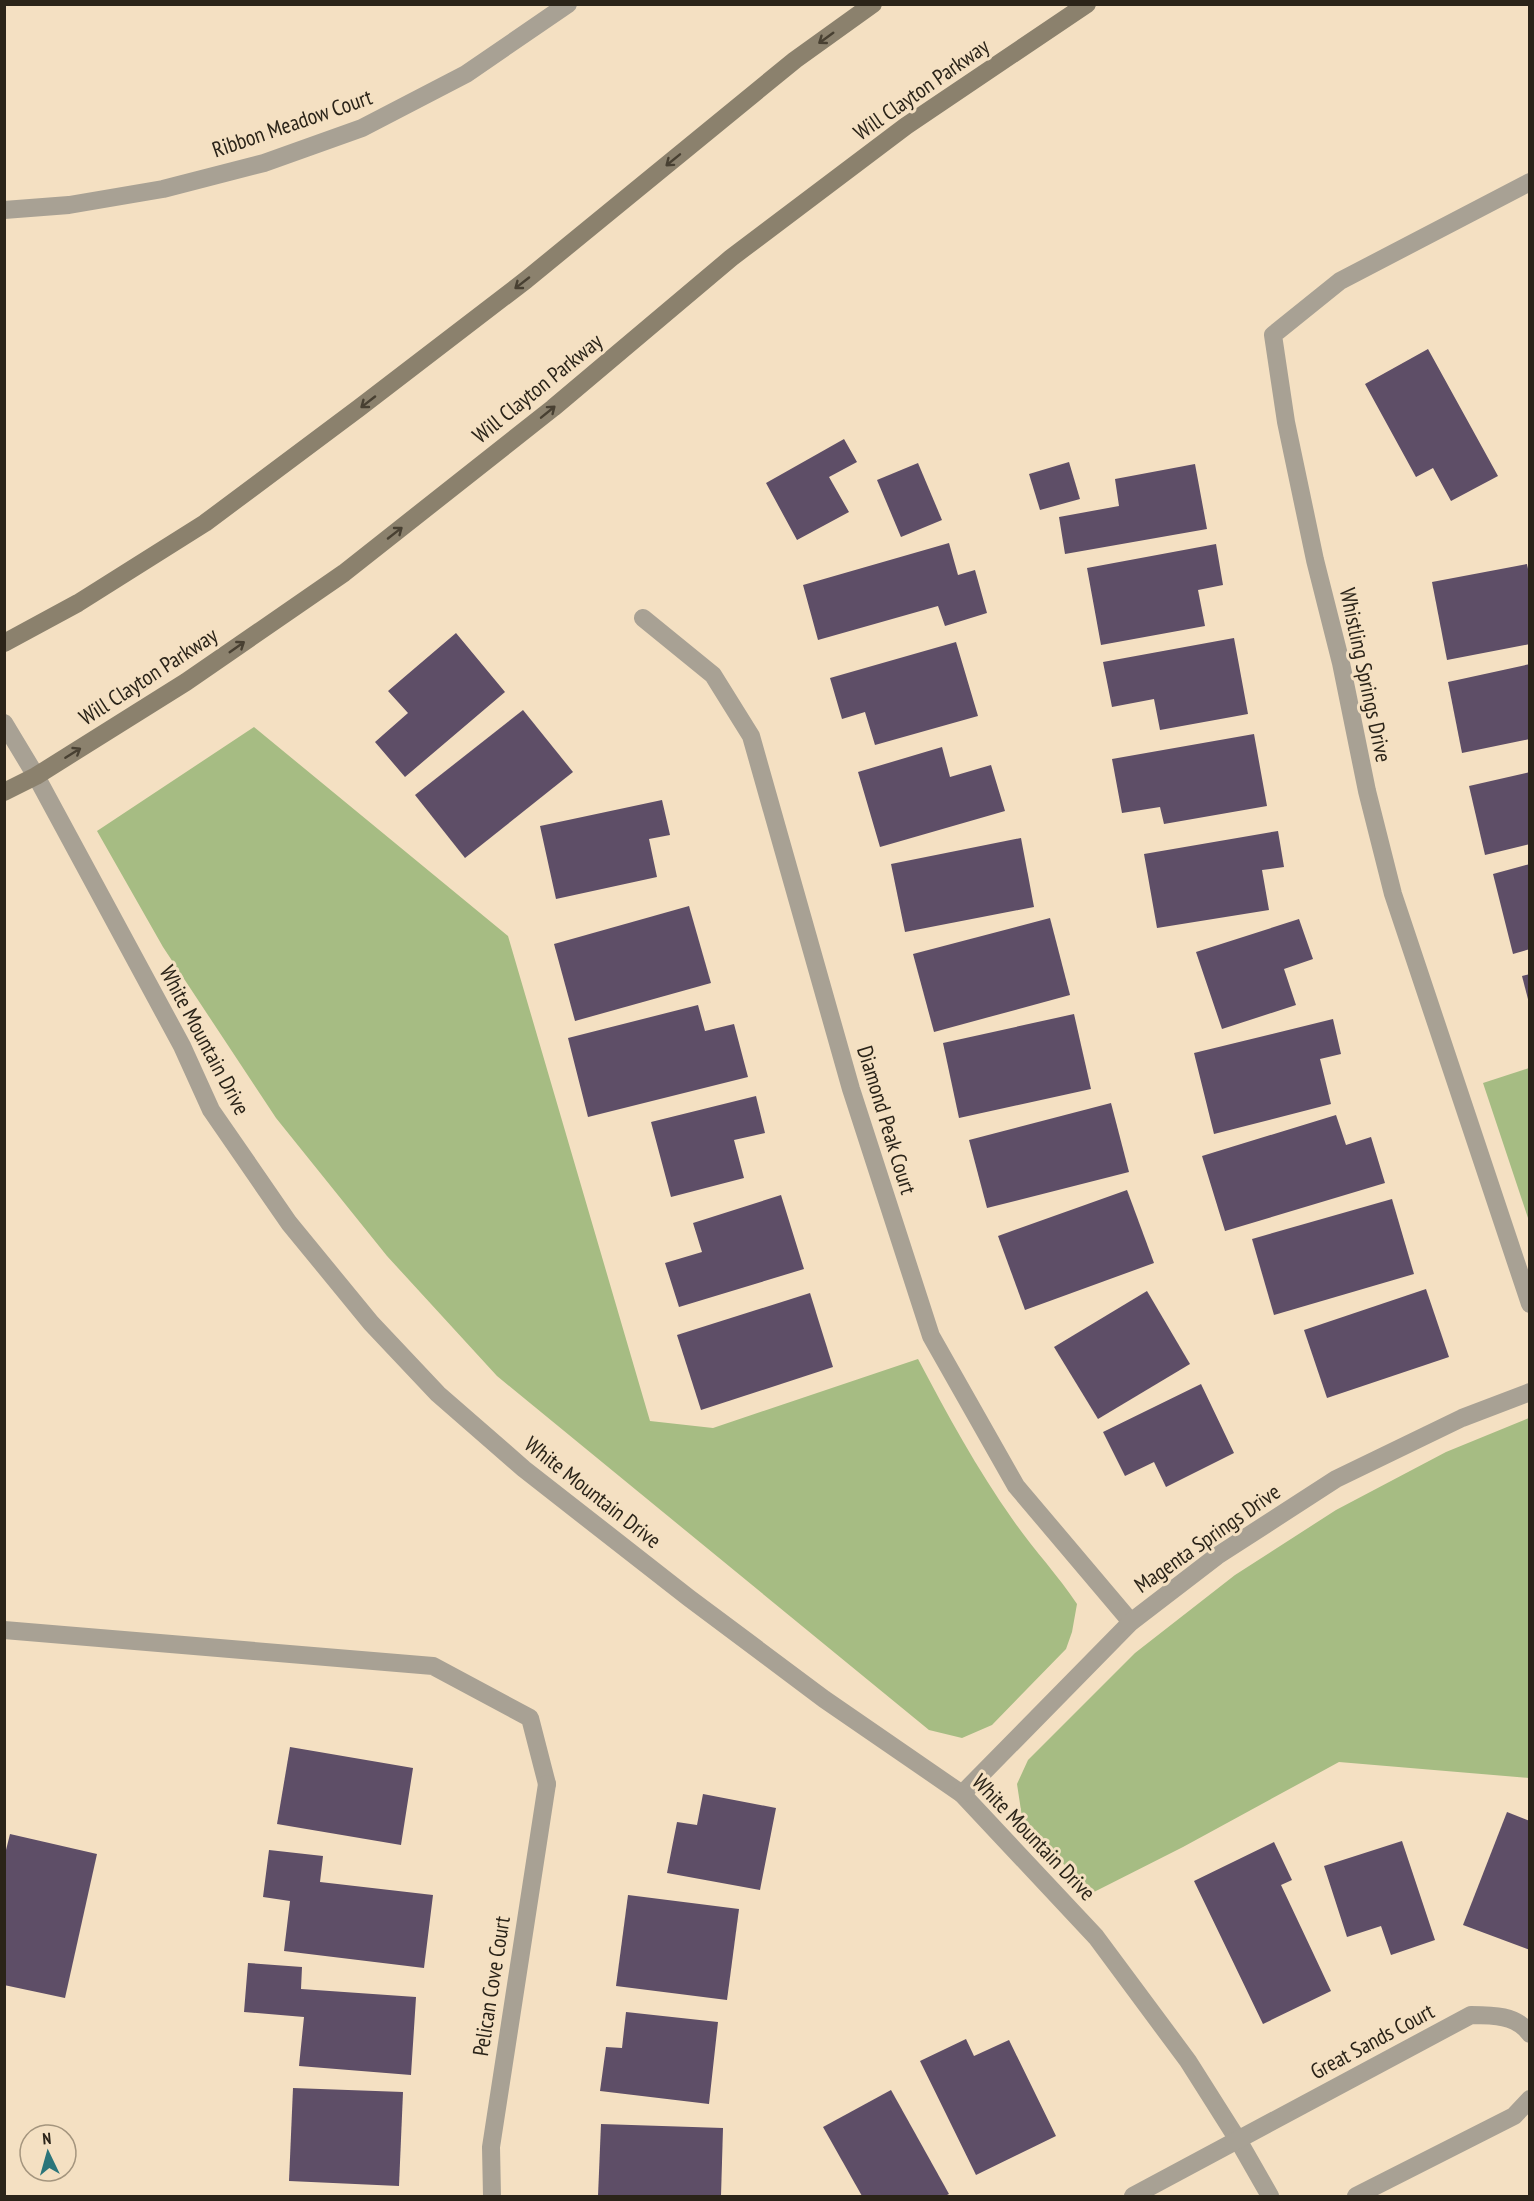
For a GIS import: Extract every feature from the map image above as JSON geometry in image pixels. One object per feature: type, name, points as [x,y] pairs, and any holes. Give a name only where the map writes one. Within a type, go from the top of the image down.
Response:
[{"type":"main road","points":[[4,643],[78,603],[205,523],[489,309],[795,60],[873,4]]},
{"type":"main road","name":"Will Clayton Parkway","points":[[4,792],[36,776],[186,682],[344,573],[553,408],[731,258],[906,126],[1087,4]]},
{"type":"street","name":"Ribbon Meadow Court","points":[[4,210],[69,205],[163,189],[264,163],[362,128],[466,74],[568,4]]},
{"type":"street","name":"Whistling Springs Drive","points":[[1530,182],[1340,281],[1274,335],[1286,422],[1341,663],[1366,791],[1393,894],[1530,1304]]},
{"type":"street","name":"Diamond Peak Court","points":[[643,618],[712,675],[751,736],[851,1089],[931,1336],[1016,1486],[1131,1622]]},
{"type":"street","name":"White Mountain Drive","points":[[4,723],[36,776],[182,1046],[211,1110],[289,1223],[371,1323],[438,1394],[524,1469],[689,1598],[824,1699],[962,1794],[1096,1937],[1188,2061],[1270,2196]]},
{"type":"street","name":"Magenta Springs Drive","points":[[962,1794],[1131,1622],[1217,1556],[1336,1479],[1462,1418],[1530,1392]]},
{"type":"street","name":"Pelican Cove Court","points":[[4,1630],[433,1666],[530,1718],[547,1784],[491,2147],[492,2196]]},
{"type":"street","name":"Great Sands Court","points":[[1134,2196],[1471,2015],[1499,2016],[1524,2026],[1530,2034]]},
{"type":"street","points":[[1356,2196],[1514,2116],[1530,2099]]},
{"type":"green space","points":[[254,727],[508,936],[650,1421],[713,1428],[918,1359],[987,1481],[1021,1531],[1077,1604],[1066,1649],[992,1725],[962,1738],[929,1730],[497,1376],[387,1256],[276,1118],[163,947],[97,831]]},
{"type":"green space","points":[[1530,1068],[1529,1221],[1483,1083]]},
{"type":"green space","points":[[1529,1418],[1529,1778],[1339,1762],[1183,1847],[1090,1894],[1022,1817],[1017,1784],[1028,1760],[1135,1653],[1235,1575],[1336,1510],[1446,1452]]},
{"type":"building","points":[[1428,349],[1498,476],[1451,501],[1433,468],[1416,477],[1365,384]]},
{"type":"building","points":[[844,439],[857,462],[829,477],[849,512],[797,540],[766,483]]},
{"type":"building","points":[[1069,462],[1080,499],[1040,510],[1029,474]]},
{"type":"building","points":[[918,463],[942,520],[901,537],[877,480]]},
{"type":"building","points":[[1195,464],[1207,529],[1065,554],[1059,517],[1119,506],[1115,479]]},
{"type":"building","points":[[949,543],[958,575],[975,570],[987,613],[945,626],[938,606],[818,640],[803,585]]},
{"type":"building","points":[[1216,544],[1223,585],[1198,590],[1205,626],[1101,645],[1087,568]]},
{"type":"building","points":[[1527,564],[1530,579],[1530,644],[1447,660],[1432,582]]},
{"type":"building","points":[[456,633],[505,692],[405,777],[375,742],[408,713],[388,691]]},
{"type":"building","points":[[1234,638],[1248,714],[1160,730],[1154,699],[1112,707],[1103,662]]},
{"type":"building","points":[[956,642],[978,716],[875,745],[865,712],[842,719],[830,678]]},
{"type":"building","points":[[1530,664],[1530,739],[1462,753],[1448,682]]},
{"type":"building","points":[[523,710],[573,772],[465,858],[415,795]]},
{"type":"building","points":[[1254,734],[1267,806],[1164,824],[1160,807],[1122,813],[1112,759]]},
{"type":"building","points":[[942,747],[950,777],[991,765],[1005,811],[880,847],[858,772]]},
{"type":"building","points":[[1530,772],[1530,844],[1485,855],[1469,786]]},
{"type":"building","points":[[662,800],[670,835],[649,839],[657,877],[556,899],[540,826]]},
{"type":"building","points":[[1278,831],[1284,867],[1262,870],[1269,910],[1157,928],[1144,854]]},
{"type":"building","points":[[1021,838],[1034,907],[905,932],[891,864]]},
{"type":"building","points":[[1530,864],[1530,949],[1513,954],[1493,874]]},
{"type":"building","points":[[689,906],[711,983],[575,1021],[554,944]]},
{"type":"building","points":[[1050,918],[1070,995],[934,1032],[913,954]]},
{"type":"building","points":[[1299,919],[1313,959],[1284,969],[1296,1005],[1222,1029],[1196,952]]},
{"type":"building","points":[[1530,974],[1530,1003],[1529,1003],[1522,976]]},
{"type":"building","points":[[698,1005],[705,1031],[734,1024],[748,1077],[588,1117],[568,1038]]},
{"type":"building","points":[[1074,1014],[1091,1089],[959,1118],[943,1043]]},
{"type":"building","points":[[1333,1019],[1341,1054],[1320,1059],[1331,1104],[1214,1134],[1194,1053]]},
{"type":"building","points":[[756,1096],[765,1133],[734,1140],[744,1178],[671,1197],[651,1122]]},
{"type":"building","points":[[1111,1103],[1129,1172],[987,1208],[969,1140]]},
{"type":"building","points":[[1336,1115],[1346,1145],[1371,1137],[1385,1183],[1225,1231],[1202,1156]]},
{"type":"building","points":[[1127,1190],[1154,1263],[1025,1310],[998,1236]]},
{"type":"building","points":[[781,1195],[804,1269],[679,1307],[665,1263],[702,1252],[693,1223]]},
{"type":"building","points":[[1392,1199],[1414,1274],[1274,1315],[1252,1239]]},
{"type":"building","points":[[1426,1289],[1449,1357],[1327,1398],[1304,1330]]},
{"type":"building","points":[[1147,1291],[1190,1364],[1098,1419],[1054,1347]]},
{"type":"building","points":[[810,1293],[833,1367],[701,1410],[677,1335]]},
{"type":"building","points":[[1201,1384],[1234,1453],[1166,1487],[1154,1462],[1125,1476],[1103,1432]]},
{"type":"building","points":[[290,1747],[413,1768],[401,1845],[277,1824]]},
{"type":"building","points":[[703,1794],[776,1808],[760,1890],[667,1873],[677,1822],[697,1825]]},
{"type":"building","points":[[1507,1812],[1530,1821],[1530,1950],[1463,1925]]},
{"type":"building","points":[[10,1834],[97,1854],[65,1998],[4,1985],[4,1858]]},
{"type":"building","points":[[1402,1841],[1435,1940],[1391,1955],[1381,1926],[1347,1937],[1324,1866]]},
{"type":"building","points":[[1274,1842],[1292,1880],[1281,1885],[1331,1991],[1263,2024],[1194,1881]]},
{"type":"building","points":[[269,1850],[323,1856],[320,1882],[433,1895],[424,1968],[284,1951],[290,1901],[263,1897]]},
{"type":"building","points":[[628,1895],[739,1909],[727,2000],[616,1986]]},
{"type":"building","points":[[248,1963],[302,1967],[301,1989],[416,1997],[411,2075],[299,2066],[304,2017],[244,2012]]},
{"type":"building","points":[[626,2012],[718,2022],[709,2104],[600,2091],[606,2047],[622,2048]]},
{"type":"building","points":[[966,2039],[974,2056],[1009,2040],[1056,2136],[976,2175],[920,2061]]},
{"type":"building","points":[[293,2088],[403,2092],[399,2186],[289,2181]]},
{"type":"building","points":[[891,2090],[949,2194],[945,2196],[862,2196],[823,2127]]},
{"type":"building","points":[[601,2124],[723,2128],[721,2196],[598,2196]]}]
